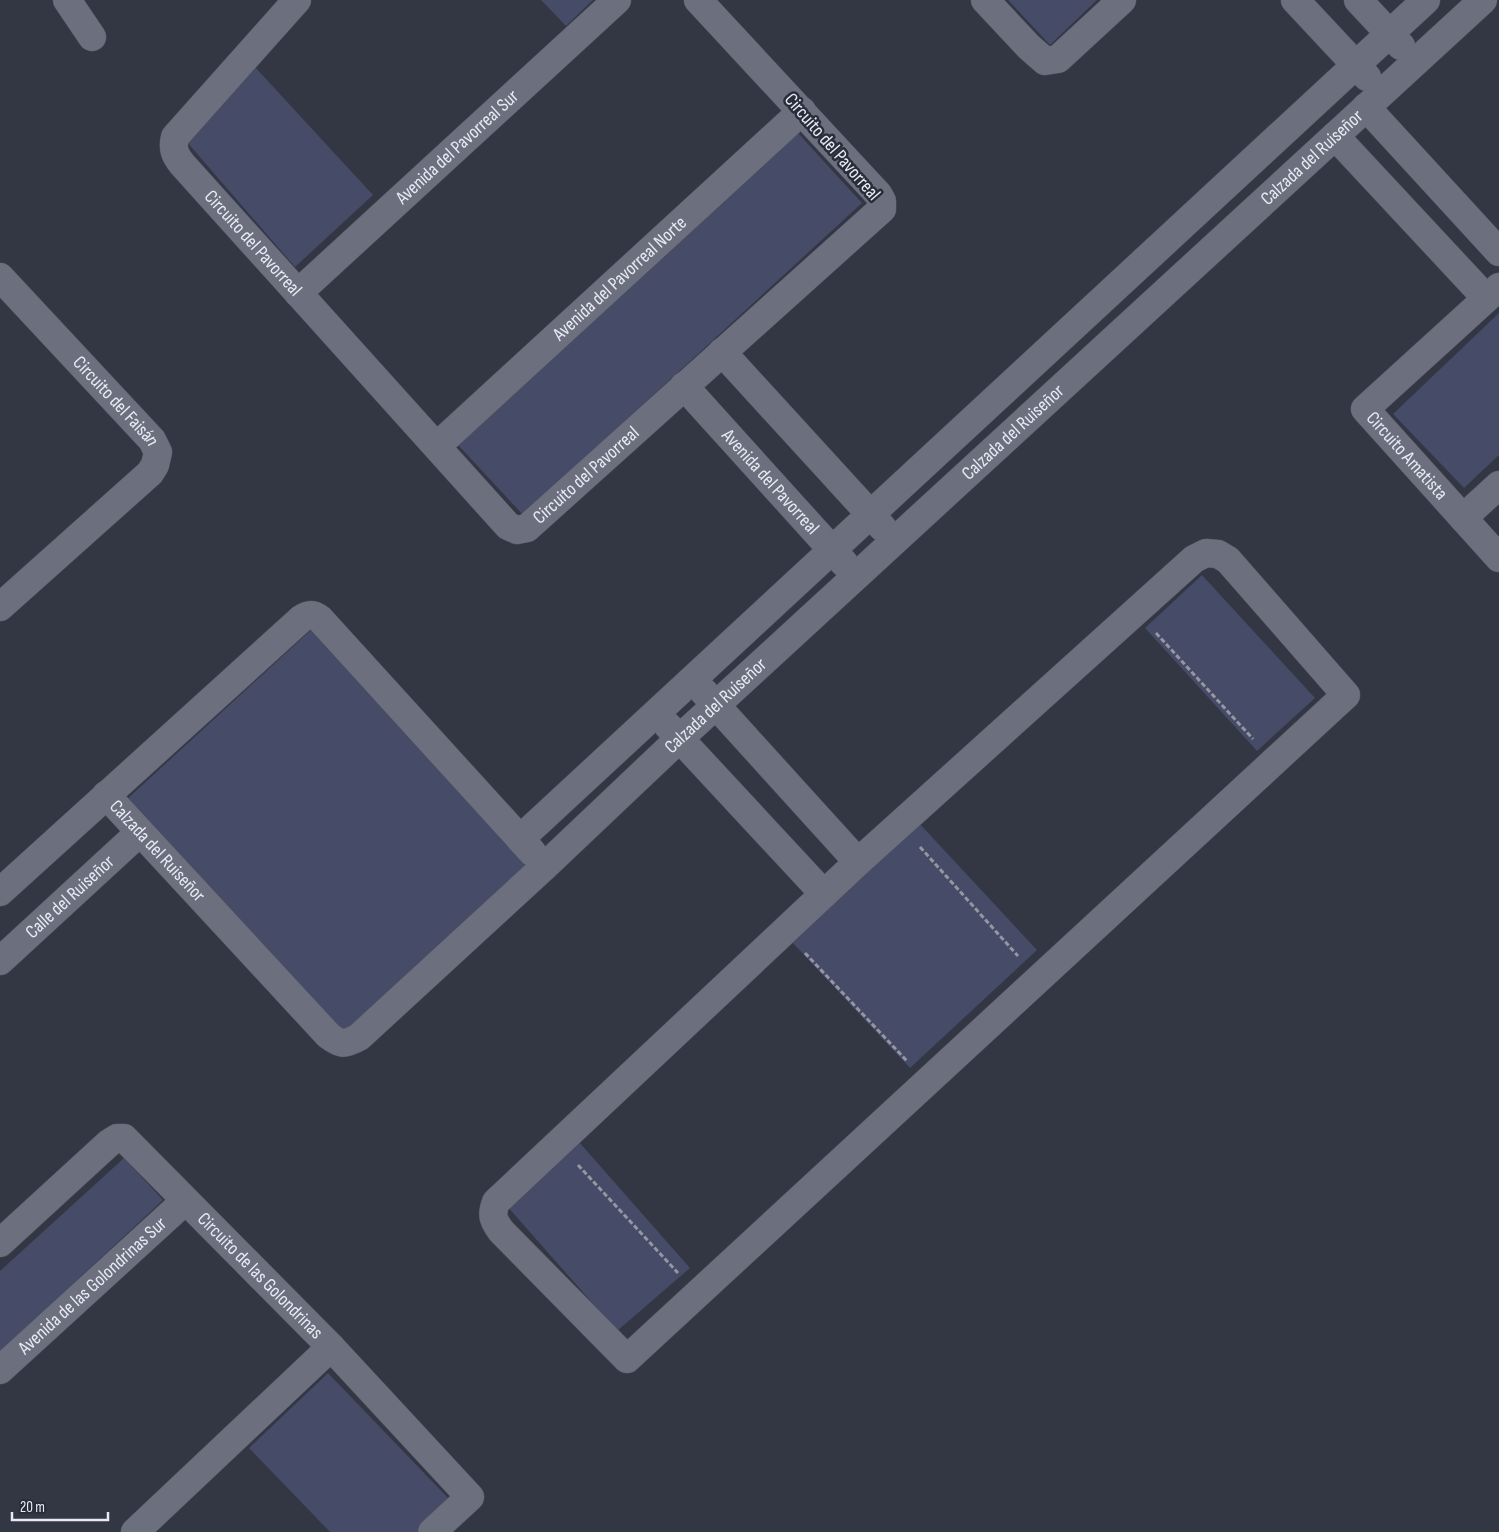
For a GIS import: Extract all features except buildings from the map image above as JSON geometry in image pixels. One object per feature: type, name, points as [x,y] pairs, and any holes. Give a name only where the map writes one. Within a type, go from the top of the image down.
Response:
[{"type":"street","points":[[67,0],[92,37]]},
{"type":"street","name":"Circuito del Pavorreal","points":[[297,0],[175,137],[172,146],[175,154],[508,526],[517,530],[527,528],[882,209],[882,201],[878,194],[698,0]]},
{"type":"street","name":"Avenida del Pavorreal Sur","points":[[298,293],[617,0]]},
{"type":"street","points":[[985,0],[1029,47],[1045,61],[1058,59],[1122,0]]},
{"type":"street","points":[[1295,0],[1355,65],[1374,100],[1499,252]]},
{"type":"street","points":[[1358,0],[1415,62]]},
{"type":"street","name":"Calzada del Ruiseñor","points":[[520,839],[1426,0]]},
{"type":"street","name":"Calzada del Ruiseñor","points":[[545,866],[314,614],[307,615],[301,619],[106,796],[328,1035],[339,1043],[348,1043],[359,1037],[545,866],[716,705],[1483,0]]},
{"type":"street","name":"Avenida del Pavorreal Norte","points":[[437,446],[802,111]]},
{"type":"street","name":"Circuito Amatista","points":[[1335,136],[1493,292],[1365,409],[1499,558]]},
{"type":"street","name":"Circuito del Faisán","points":[[0,277],[152,440],[158,452],[155,465],[150,473],[4,594]]},
{"type":"street","points":[[1100,301],[1125,329]]},
{"type":"street","points":[[722,352],[894,541]]},
{"type":"street","name":"Avenida del Pavorreal","points":[[684,386],[856,576]]},
{"type":"street","points":[[1464,518],[1499,485]]},
{"type":"street","points":[[1206,553],[1218,554],[1228,560],[1346,695],[627,1359],[501,1231],[494,1222],[492,1212],[496,1202],[858,862],[1136,611],[1194,559],[1206,553]]},
{"type":"street","points":[[692,679],[858,862]]},
{"type":"street","points":[[654,713],[824,894]]},
{"type":"street","points":[[0,892],[106,796]]},
{"type":"street","name":"Calle del Ruiseñor","points":[[0,961],[140,833]]},
{"type":"street","name":"Circuito de las Golondrinas","points":[[0,1242],[109,1143],[117,1138],[124,1138],[331,1347],[470,1497],[432,1532]]},
{"type":"street","name":"Avenida de las Golondrinas Sur","points":[[0,1370],[185,1201]]},
{"type":"street","points":[[135,1532],[331,1347]]},
{"type":"path","points":[[1136,611],[1274,762]]},
{"type":"path","points":[[899,825],[1038,979]]},
{"type":"path","points":[[785,931],[927,1081]]},
{"type":"path","points":[[558,1144],[697,1293]]},
{"type":"shaded area","points":[[541,0],[593,0],[566,26]]},
{"type":"shaded area","points":[[1008,0],[1097,0],[1050,45]]},
{"type":"shaded area","points":[[255,67],[373,195],[295,267],[186,141]]},
{"type":"shaded area","points":[[797,132],[862,203],[523,515],[458,445]]},
{"type":"shaded area","points":[[1499,313],[1499,455],[1464,488],[1393,414]]},
{"type":"shaded area","points":[[1202,575],[1315,698],[1257,751],[1145,628]]},
{"type":"shaded area","points":[[311,630],[530,869],[345,1039],[126,800]]},
{"type":"shaded area","points":[[918,822],[1037,950],[910,1068],[791,941]]},
{"type":"shaded area","points":[[579,1142],[690,1268],[617,1331],[507,1206]]},
{"type":"shaded area","points":[[124,1158],[163,1200],[0,1352],[0,1271]]},
{"type":"shaded area","points":[[328,1373],[450,1500],[417,1532],[330,1532],[249,1448]]}]
